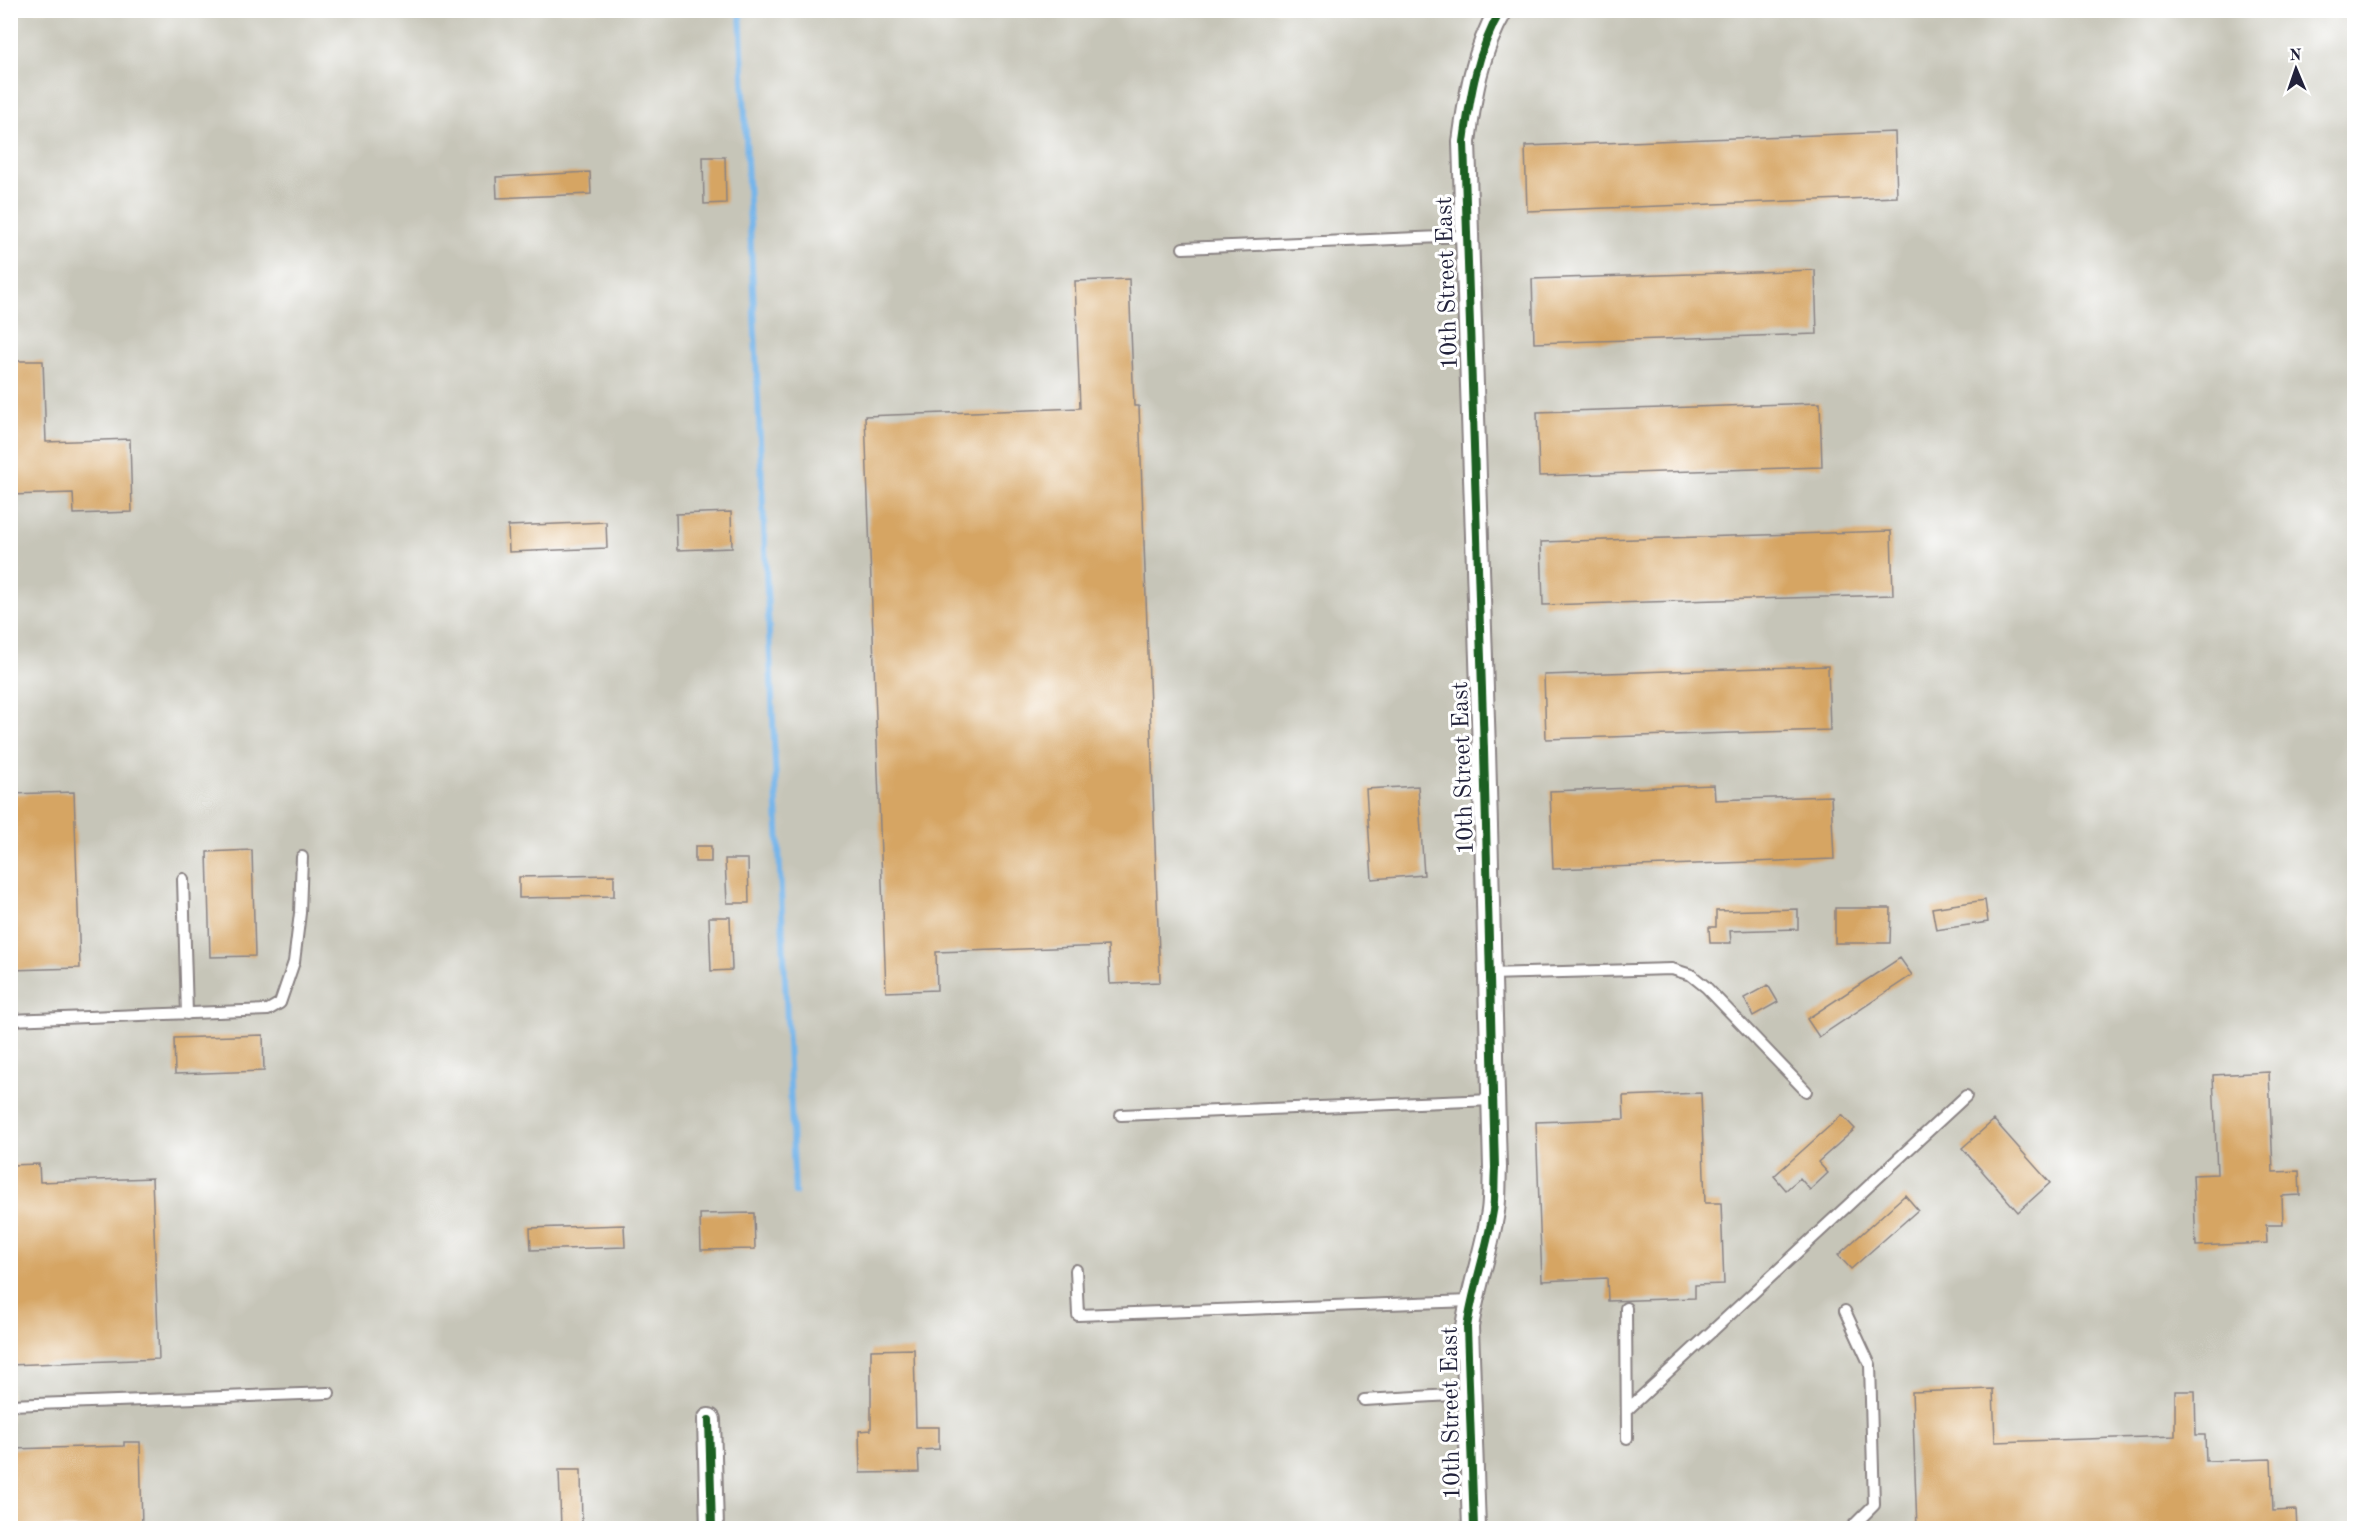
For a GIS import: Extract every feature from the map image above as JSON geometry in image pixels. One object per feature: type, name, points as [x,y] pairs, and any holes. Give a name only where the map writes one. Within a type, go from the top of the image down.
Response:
[{"type":"street","name":"10th Street East","points":[[1474,1528],[1467,1327],[1493,1209],[1493,1100],[1464,142],[1468,105],[1476,69],[1487,37],[1501,10]]},
{"type":"street","points":[[709,1420],[712,1528]]},
{"type":"lane","points":[[1183,248],[1466,237]]},
{"type":"lane","points":[[10,1020],[267,1010],[280,1003],[294,962],[300,913],[302,856]]},
{"type":"lane","points":[[183,879],[187,1014]]},
{"type":"lane","points":[[1490,974],[1672,969],[1691,975],[1706,987],[1806,1091]]},
{"type":"lane","points":[[1627,1410],[1966,1096]]},
{"type":"lane","points":[[1121,1115],[1493,1100]]},
{"type":"lane","points":[[1076,1270],[1078,1315],[1471,1301]]},
{"type":"lane","points":[[1626,1308],[1627,1438]]},
{"type":"lane","points":[[1845,1311],[1870,1365],[1874,1505],[1851,1528]]},
{"type":"lane","points":[[10,1405],[329,1393]]},
{"type":"lane","points":[[1364,1400],[1469,1394]]},
{"type":"shaded area","points":[[11,11],[2354,11],[2354,1528],[11,1528]]},
{"type":"building","points":[[1895,132],[1897,197],[1527,211],[1525,146]]},
{"type":"building","points":[[703,157],[725,157],[726,203],[704,204]]},
{"type":"building","points":[[590,172],[591,194],[497,198],[496,177]]},
{"type":"building","points":[[1815,270],[1817,334],[1534,343],[1532,279]]},
{"type":"building","points":[[1129,279],[1134,406],[1139,406],[1160,982],[1110,984],[1108,946],[936,952],[937,990],[886,992],[865,416],[1080,408],[1075,281]]},
{"type":"building","points":[[10,361],[43,361],[46,442],[130,439],[132,512],[74,514],[73,493],[10,495]]},
{"type":"building","points":[[1820,403],[1822,467],[1539,476],[1537,412]]},
{"type":"building","points":[[731,512],[732,548],[677,550],[676,514]]},
{"type":"building","points":[[606,522],[607,548],[509,552],[508,526]]},
{"type":"building","points":[[1891,531],[1893,595],[1543,605],[1541,542]]},
{"type":"building","points":[[1828,666],[1830,730],[1546,739],[1544,675]]},
{"type":"building","points":[[1714,785],[1715,800],[1831,796],[1834,859],[1553,869],[1550,791]]},
{"type":"building","points":[[1418,786],[1424,875],[1372,879],[1366,789]]},
{"type":"building","points":[[74,792],[80,968],[10,970],[10,794]]},
{"type":"building","points":[[695,846],[711,846],[711,862],[695,862]]},
{"type":"building","points":[[252,850],[255,956],[210,957],[207,852]]},
{"type":"building","points":[[725,859],[748,859],[749,903],[727,903]]},
{"type":"building","points":[[614,875],[614,896],[519,898],[519,877]]},
{"type":"building","points":[[1985,900],[1988,922],[1936,930],[1932,908]]},
{"type":"building","points":[[1835,908],[1891,908],[1890,943],[1835,943]]},
{"type":"building","points":[[1798,909],[1798,929],[1730,931],[1731,943],[1710,943],[1709,927],[1716,927],[1716,911]]},
{"type":"building","points":[[709,917],[730,917],[732,970],[711,971]]},
{"type":"building","points":[[1900,958],[1912,975],[1819,1037],[1807,1019]]},
{"type":"building","points":[[1768,985],[1778,1002],[1753,1016],[1744,998]]},
{"type":"building","points":[[263,1035],[264,1071],[175,1074],[174,1038]]},
{"type":"building","points":[[2269,1072],[2273,1172],[2299,1171],[2300,1195],[2282,1196],[2283,1225],[2266,1225],[2267,1243],[2196,1246],[2193,1175],[2217,1174],[2213,1075]]},
{"type":"building","points":[[1701,1093],[1705,1203],[1721,1203],[1724,1284],[1695,1285],[1695,1298],[1608,1301],[1607,1278],[1542,1281],[1536,1122],[1624,1119],[1623,1096]]},
{"type":"building","points":[[1842,1115],[1855,1129],[1818,1162],[1828,1173],[1810,1190],[1800,1178],[1786,1190],[1774,1176]]},
{"type":"building","points":[[1994,1120],[2050,1183],[2018,1212],[1962,1148]]},
{"type":"building","points":[[39,1164],[40,1182],[152,1178],[159,1359],[10,1365],[10,1165]]},
{"type":"building","points":[[1905,1195],[1918,1210],[1851,1269],[1838,1255]]},
{"type":"building","points":[[754,1213],[755,1249],[701,1250],[700,1214]]},
{"type":"building","points":[[624,1225],[625,1247],[531,1250],[530,1228]]},
{"type":"building","points":[[914,1349],[916,1427],[939,1427],[939,1449],[918,1450],[919,1472],[860,1473],[859,1431],[871,1430],[871,1350]]},
{"type":"building","points":[[1993,1389],[1995,1442],[2175,1436],[2175,1391],[2195,1391],[2196,1435],[2205,1435],[2206,1461],[2271,1459],[2273,1511],[2296,1510],[2297,1528],[1917,1528],[1912,1392]]},
{"type":"building","points":[[124,1442],[140,1442],[142,1528],[10,1528],[10,1449],[124,1446]]},
{"type":"building","points":[[559,1470],[581,1470],[582,1528],[561,1528]]},
{"type":"waterway","points":[[740,10],[795,1193]]},
{"type":"cycle path","points":[[1474,1528],[1467,1327],[1493,1211],[1495,1168],[1464,142],[1480,58],[1501,10]]},
{"type":"cycle path","points":[[709,1420],[712,1528]]}]
